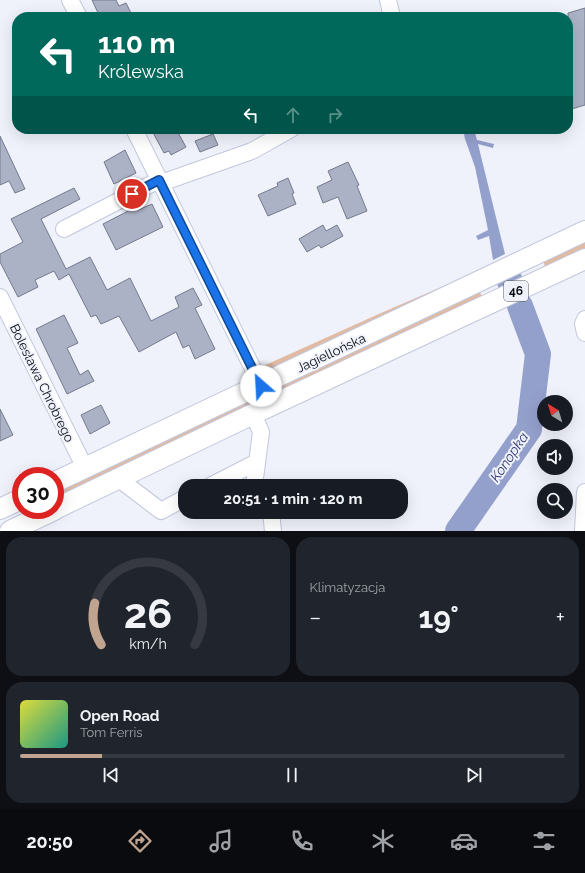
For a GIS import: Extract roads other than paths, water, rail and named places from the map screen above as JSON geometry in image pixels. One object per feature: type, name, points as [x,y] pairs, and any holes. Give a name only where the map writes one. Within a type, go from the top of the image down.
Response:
[{"type":"main road","name":"Jagiellońska","points":[[64,478],[478,284],[585,232]]},
{"type":"main road","name":"Jagiellońska","points":[[64,505],[253,414],[585,259]]},
{"type":"main road","points":[[0,508],[12,503]]},
{"type":"main road","name":"Jagiellońska","points":[[10,531],[35,519]]},
{"type":"street","points":[[70,0],[76,12]]},
{"type":"street","points":[[388,0],[391,12]]},
{"type":"street","points":[[136,134],[261,386]]},
{"type":"street","points":[[64,230],[160,182],[252,151],[282,134]]},
{"type":"street","name":"Bolesława Chrobrego","points":[[0,297],[85,468]]},
{"type":"street","points":[[585,319],[583,324],[585,333]]},
{"type":"street","points":[[253,414],[261,432],[255,479]]},
{"type":"street","points":[[224,479],[257,462]]},
{"type":"street","points":[[119,479],[160,511],[178,502]]},
{"type":"street","points":[[583,531],[585,492]]},
{"type":"street","points":[[271,519],[272,531]]},
{"type":"water","points":[[464,134],[475,134],[477,140],[494,144],[493,148],[478,144],[505,254],[493,260],[489,236],[478,240],[476,236],[488,230],[475,167]]},
{"type":"waterway","name":"Konopka","points":[[509,279],[511,284]]},
{"type":"waterway","name":"Konopka","points":[[458,531],[529,429],[538,354],[520,306]]}]
